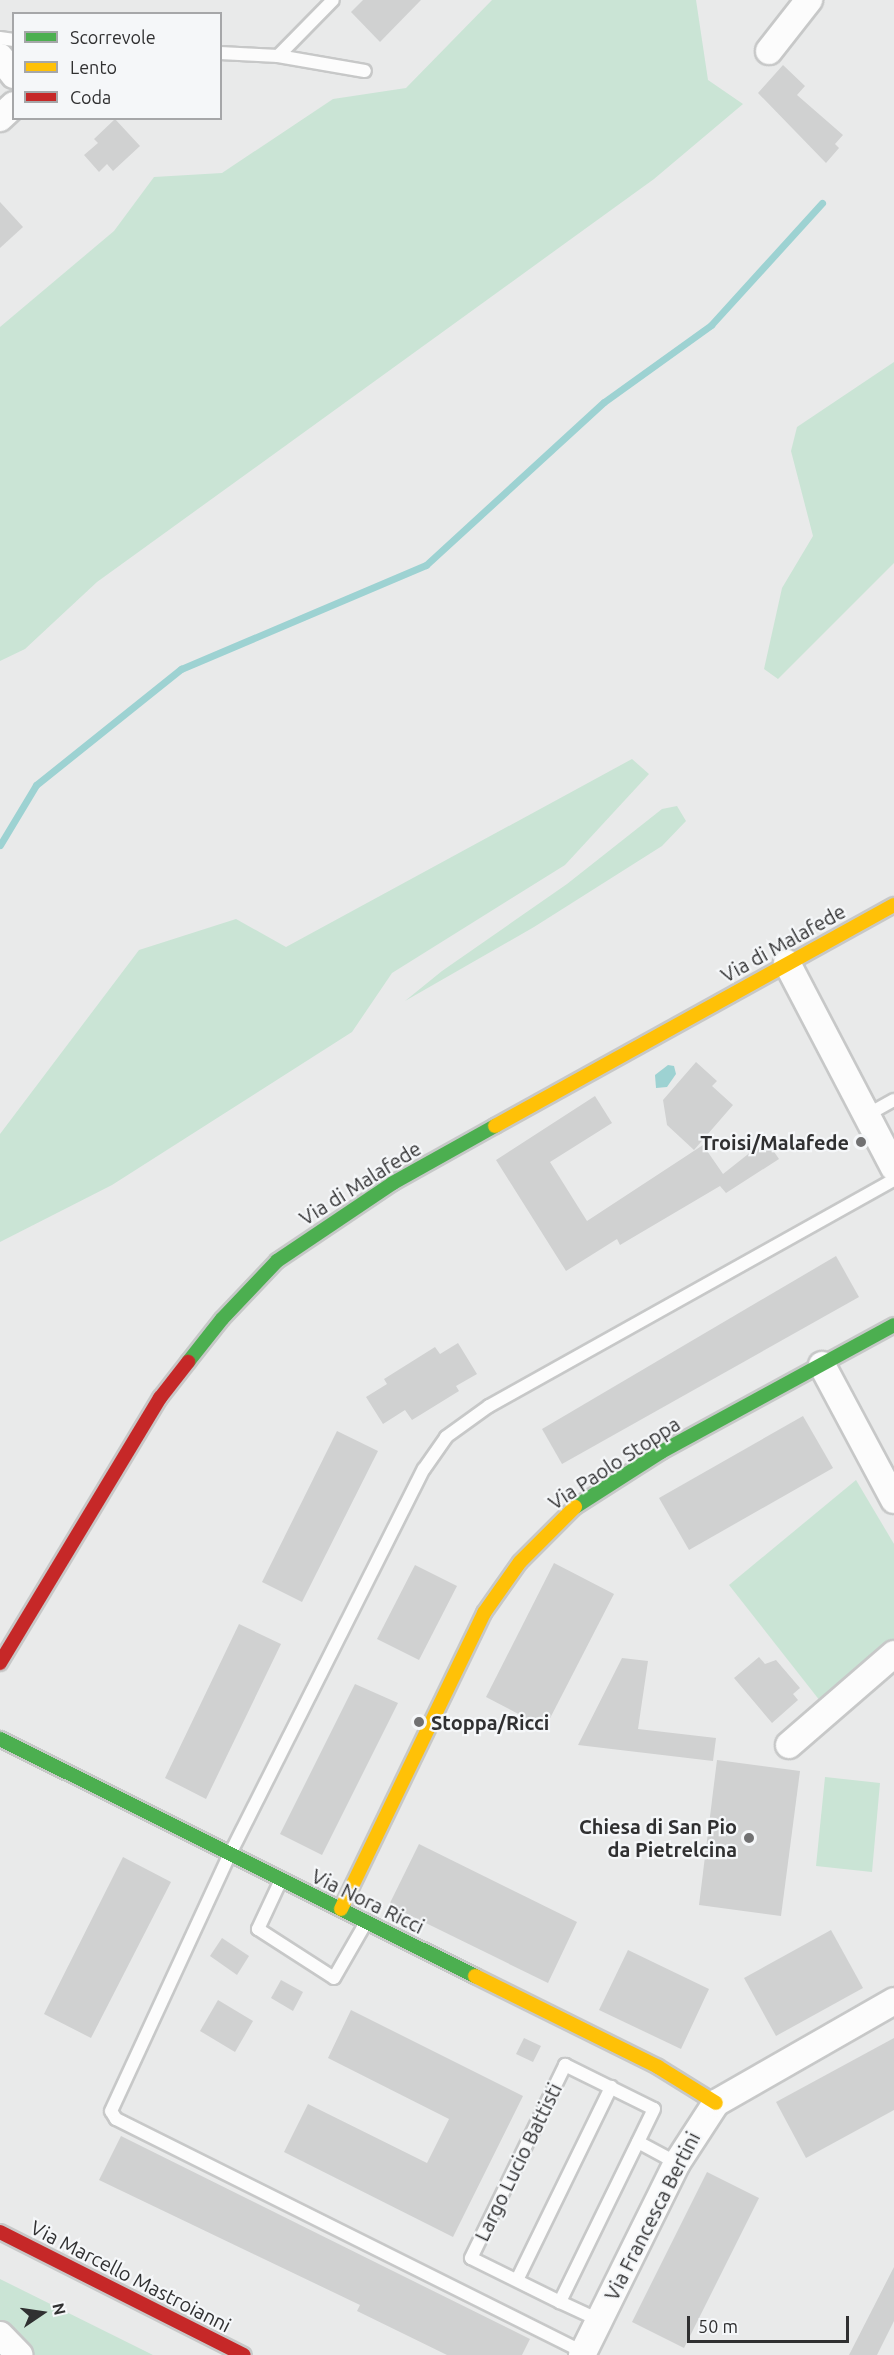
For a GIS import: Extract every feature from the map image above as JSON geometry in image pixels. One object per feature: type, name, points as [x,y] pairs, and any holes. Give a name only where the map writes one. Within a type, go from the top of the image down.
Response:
[{"type":"street","points":[[769,51],[809,0]]},
{"type":"street","points":[[0,57],[12,72]]},
{"type":"street","points":[[0,118],[12,107]]},
{"type":"street","name":"Via di Malafede","points":[[0,1663],[160,1398],[222,1319],[277,1261],[315,1232],[393,1183],[894,905]]},
{"type":"street","points":[[787,963],[894,1168]]},
{"type":"street","name":"Via Paolo Stoppa","points":[[341,1909],[484,1613],[520,1562],[564,1514],[661,1452],[894,1324]]},
{"type":"street","points":[[822,1365],[894,1500]]},
{"type":"street","points":[[789,1745],[894,1654]]},
{"type":"street","name":"Via Nora Ricci","points":[[0,1739],[230,1856],[678,2077],[716,2103]]},
{"type":"street","name":"Via Francesca Bertini","points":[[583,2353],[677,2163],[716,2103],[894,2001]]},
{"type":"street","name":"Via Marcello Mastroianni","points":[[0,2232],[244,2355]]},
{"type":"street","points":[[0,2335],[19,2355]]},
{"type":"lane","points":[[278,56],[333,0]]},
{"type":"lane","points":[[222,53],[278,56],[365,71]]},
{"type":"lane","points":[[865,1116],[894,1100]]},
{"type":"lane","points":[[583,2353],[112,2115],[230,1856],[424,1469],[446,1437],[489,1406],[894,1180]]},
{"type":"lane","points":[[281,1880],[258,1929],[334,1978],[366,1922]]},
{"type":"lane","name":"Largo Lucio Battisti","points":[[560,2301],[654,2109],[565,2065],[471,2258],[599,2320]]},
{"type":"lane","points":[[517,2280],[610,2087]]},
{"type":"lane","points":[[638,2142],[677,2163]]},
{"type":"green space","points":[[492,0],[696,0],[708,80],[743,104],[654,179],[97,582],[25,649],[0,661],[0,327],[114,231],[154,177],[222,173],[333,99],[406,88]]},
{"type":"green space","points":[[894,362],[894,563],[778,679],[764,669],[782,588],[813,536],[791,451],[797,427]]},
{"type":"green space","points":[[632,759],[649,774],[565,865],[392,973],[352,1032],[112,1185],[0,1242],[0,1134],[139,950],[236,919],[286,947]]},
{"type":"green space","points":[[677,806],[686,821],[662,846],[534,927],[405,1001],[442,971],[567,884],[662,809]]},
{"type":"green space","points":[[856,1480],[894,1544],[894,1641],[824,1706],[729,1585]]},
{"type":"green space","points":[[825,1777],[880,1783],[872,1872],[816,1866]]},
{"type":"green space","points":[[0,2279],[153,2355],[0,2355]]},
{"type":"water","points":[[668,1065],[674,1066],[676,1074],[667,1087],[656,1088],[655,1075]]},
{"type":"building","points":[[363,0],[421,0],[380,42],[351,12]]},
{"type":"building","points":[[783,65],[805,86],[797,95],[843,135],[835,144],[839,148],[826,163],[758,93]]},
{"type":"building","points":[[116,120],[140,146],[113,171],[107,164],[99,172],[84,155],[98,143],[94,139]]},
{"type":"building","points":[[0,202],[23,227],[0,248]]},
{"type":"building","points":[[696,1062],[717,1081],[712,1086],[733,1105],[694,1150],[667,1125],[663,1100]]},
{"type":"building","points":[[595,1096],[612,1123],[550,1162],[587,1221],[703,1145],[723,1174],[766,1140],[779,1159],[726,1193],[720,1186],[620,1245],[617,1239],[566,1271],[496,1160]]},
{"type":"building","points":[[836,1256],[859,1297],[562,1464],[542,1429]]},
{"type":"building","points":[[458,1343],[477,1374],[456,1386],[459,1391],[412,1420],[405,1410],[383,1424],[366,1397],[387,1384],[384,1379],[435,1347],[440,1354]]},
{"type":"building","points":[[803,1416],[833,1468],[689,1550],[659,1498]]},
{"type":"building","points":[[337,1431],[378,1451],[302,1602],[262,1582]]},
{"type":"building","points":[[554,1563],[614,1594],[545,1728],[486,1697]]},
{"type":"building","points":[[415,1565],[457,1586],[419,1660],[377,1639]]},
{"type":"building","points":[[239,1624],[281,1644],[206,1799],[165,1778]]},
{"type":"building","points":[[759,1657],[765,1664],[776,1660],[800,1688],[793,1694],[798,1700],[772,1723],[734,1678]]},
{"type":"building","points":[[622,1658],[648,1661],[638,1729],[716,1738],[713,1761],[578,1745]]},
{"type":"building","points":[[355,1684],[398,1703],[322,1855],[280,1834]]},
{"type":"building","name":"Chiesa di San Pio da Pietrelcina","points":[[717,1760],[800,1771],[781,1916],[699,1905]]},
{"type":"building","points":[[419,1844],[577,1922],[548,1983],[389,1905]]},
{"type":"building","points":[[123,1857],[171,1882],[91,2038],[44,2014]]},
{"type":"building","points":[[831,1930],[863,1988],[776,2036],[744,1978]]},
{"type":"building","points":[[222,1938],[249,1956],[237,1975],[210,1956]]},
{"type":"building","points":[[628,1950],[709,1989],[681,2049],[599,2010]]},
{"type":"building","points":[[281,1980],[303,1992],[293,2011],[271,1998]]},
{"type":"building","points":[[218,2000],[253,2021],[235,2052],[200,2031]]},
{"type":"building","points":[[351,2010],[523,2096],[453,2237],[284,2152],[308,2104],[427,2163],[449,2119],[328,2058]]},
{"type":"building","points":[[524,2038],[541,2046],[533,2062],[516,2054]]},
{"type":"building","points":[[894,2038],[894,2110],[806,2158],[776,2102]]},
{"type":"building","points":[[121,2136],[530,2339],[522,2355],[447,2355],[357,2311],[360,2305],[99,2180]]},
{"type":"building","points":[[707,2172],[759,2198],[684,2348],[632,2322]]},
{"type":"building","points":[[894,2267],[894,2321],[877,2355],[849,2355]]},
{"type":"waterway","points":[[0,845],[36,785],[181,669],[426,565],[604,402],[711,325],[822,203]]},
{"type":"traffic: fast","points":[[188,1362],[222,1319],[277,1261],[393,1183],[495,1126]]},
{"type":"traffic: fast","points":[[575,1507],[661,1452],[894,1325]]},
{"type":"traffic: fast","points":[[0,1739],[475,1976]]},
{"type":"traffic: slow","points":[[495,1126],[894,905]]},
{"type":"traffic: slow","points":[[341,1909],[484,1613],[520,1562],[575,1507]]},
{"type":"traffic: slow","points":[[475,1976],[658,2067],[716,2103]]},
{"type":"traffic: jam","points":[[0,1663],[160,1398],[188,1362]]},
{"type":"traffic: jam","points":[[0,2232],[244,2355]]},
{"type":"place","name":"Troisi/Malafede","points":[[861,1142]]},
{"type":"place","name":"Stoppa/Ricci","points":[[419,1722]]},
{"type":"place","name":"Chiesa di San Pio da Pietrelcina","points":[[749,1838]]}]
